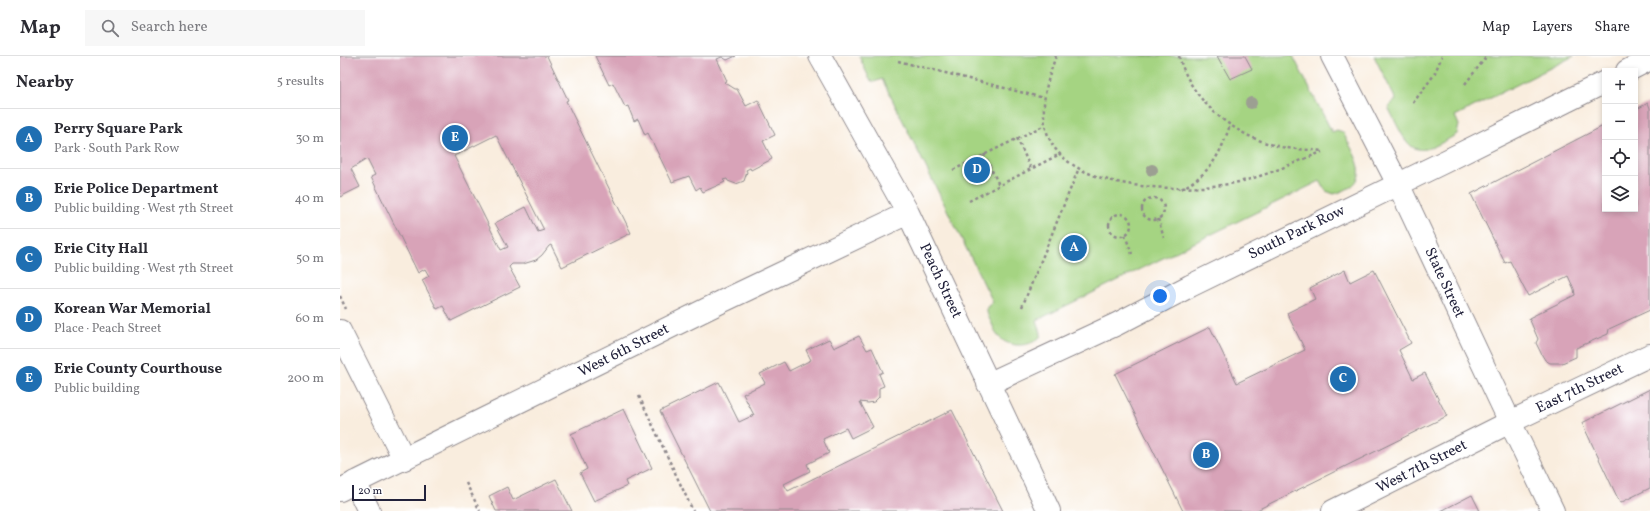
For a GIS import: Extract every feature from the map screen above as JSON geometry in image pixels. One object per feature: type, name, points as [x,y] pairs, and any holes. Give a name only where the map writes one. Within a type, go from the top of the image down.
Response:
[{"type":"main road","name":"Peach Street","points":[[820,56],[908,213],[1049,511]]},
{"type":"main road","name":"State Street","points":[[1332,56],[1398,184],[1553,511]]},
{"type":"main road","points":[[1633,68],[1650,59]]},
{"type":"main road","name":"South Park Row","points":[[988,384],[1117,324],[1197,282],[1602,83]]},
{"type":"main road","name":"West 6th Street","points":[[348,486],[721,302],[908,213]]},
{"type":"main road","points":[[340,331],[404,459]]},
{"type":"main road","name":"East 7th Street","points":[[1510,422],[1650,355]]},
{"type":"main road","name":"West 7th Street","points":[[1333,511],[1510,422]]},
{"type":"main road","points":[[348,486],[369,511]]},
{"type":"path","points":[[1056,56],[1047,82],[1044,98],[1045,125],[1050,140],[1067,161],[1100,177],[1132,186],[1180,189],[1210,187],[1235,183],[1273,172],[1322,151],[1286,148],[1271,145],[1243,133],[1230,125],[1212,110],[1194,89],[1186,76],[1178,56]]},
{"type":"path","points":[[1413,103],[1434,74],[1442,56]]},
{"type":"path","points":[[1465,84],[1486,56]]},
{"type":"path","points":[[898,61],[1044,98]]},
{"type":"path","points":[[953,170],[1045,125]]},
{"type":"path","points":[[1180,189],[1192,183],[1206,172],[1222,148],[1230,125]]},
{"type":"path","points":[[1017,138],[1032,169]]},
{"type":"path","points":[[984,154],[999,185]]},
{"type":"path","points":[[969,201],[1060,154]]},
{"type":"path","points":[[1022,307],[1079,168]]},
{"type":"path","points":[[1158,219],[1149,219],[1143,215],[1141,206],[1147,199],[1156,198],[1162,203],[1163,211],[1158,219],[1164,238]]},
{"type":"path","points":[[1123,214],[1131,221],[1130,231],[1125,235],[1117,236],[1111,231],[1109,227],[1114,215],[1123,214]]},
{"type":"path","points":[[1125,235],[1132,254]]},
{"type":"path","points":[[639,396],[693,511]]},
{"type":"path","points":[[466,483],[480,511]]},
{"type":"green space","points":[[859,56],[1293,56],[1332,132],[1337,130],[1343,132],[1357,160],[1359,176],[1355,183],[1347,189],[1334,194],[1326,191],[1320,181],[1037,320],[1041,333],[1040,337],[1035,341],[1025,345],[1007,343],[996,333],[987,311],[987,307],[993,302],[882,79],[874,82],[870,80]]},
{"type":"green space","points":[[1374,56],[1574,56],[1455,116],[1459,125],[1457,134],[1430,148],[1421,149],[1414,148],[1402,135],[1389,109],[1390,105],[1396,100]]},
{"type":"building","points":[[340,56],[547,56],[568,100],[566,101],[631,233],[562,267],[551,245],[536,260],[523,264],[512,264],[509,267],[520,287],[451,321],[443,306],[437,309],[422,280],[429,276],[425,269],[418,273],[371,177],[375,175],[367,159],[351,169],[360,187],[340,197]],"holes":[[[496,135],[544,230],[538,232],[526,207],[495,223],[508,247],[501,250],[454,156]]]},
{"type":"building","points":[[595,56],[736,56],[727,60],[722,57],[717,59],[727,81],[724,82],[737,89],[746,106],[758,100],[775,135],[763,141],[772,159],[751,170],[750,168],[746,170],[747,172],[744,181],[736,184],[728,181],[727,179],[723,180],[725,182],[703,192],[700,187],[696,190],[689,176],[672,182],[648,133],[645,135],[638,119],[634,121],[628,106],[625,107],[613,83],[609,85]]},
{"type":"building","points":[[1217,56],[1245,56],[1252,69],[1230,79]]},
{"type":"building","points":[[1648,103],[1650,108],[1650,310],[1609,329],[1608,334],[1576,348],[1576,357],[1562,363],[1550,363],[1545,360],[1536,343],[1538,339],[1529,318],[1575,295],[1568,276],[1528,296],[1510,261],[1505,263],[1471,194],[1602,127],[1602,212],[1638,212],[1638,108]]},
{"type":"building","points":[[1345,270],[1350,282],[1374,270],[1411,343],[1399,350],[1413,379],[1425,373],[1447,416],[1255,511],[1183,511],[1115,374],[1210,327],[1237,383],[1305,350],[1287,313],[1315,299],[1310,288]]},
{"type":"building","points":[[859,336],[867,350],[872,348],[883,372],[879,374],[884,386],[879,388],[879,397],[874,402],[860,402],[873,427],[851,438],[846,428],[823,439],[829,453],[807,464],[810,471],[784,484],[788,491],[952,410],[1003,511],[710,511],[660,411],[719,382],[739,422],[754,415],[743,394],[765,383],[760,374],[784,362],[789,371],[811,360],[806,350],[829,339],[834,348]]},
{"type":"building","points":[[1650,389],[1650,488],[1620,503],[1582,423]]},
{"type":"building","points":[[624,409],[652,468],[625,481],[627,486],[594,501],[580,473],[587,469],[571,434]]},
{"type":"building","points":[[556,479],[572,511],[496,511],[489,496],[507,487],[513,500]]},
{"type":"building","points":[[1472,495],[1480,511],[1441,511]]},
{"type":"place","name":"Erie County Courthouse","points":[[455,138]]},
{"type":"place","name":"Korean War Memorial","points":[[977,170]]},
{"type":"place","name":"Perry Square Park","points":[[1074,248]]},
{"type":"place","name":"Erie City Hall","points":[[1343,379]]},
{"type":"place","name":"Erie Police Department","points":[[1206,455]]}]
